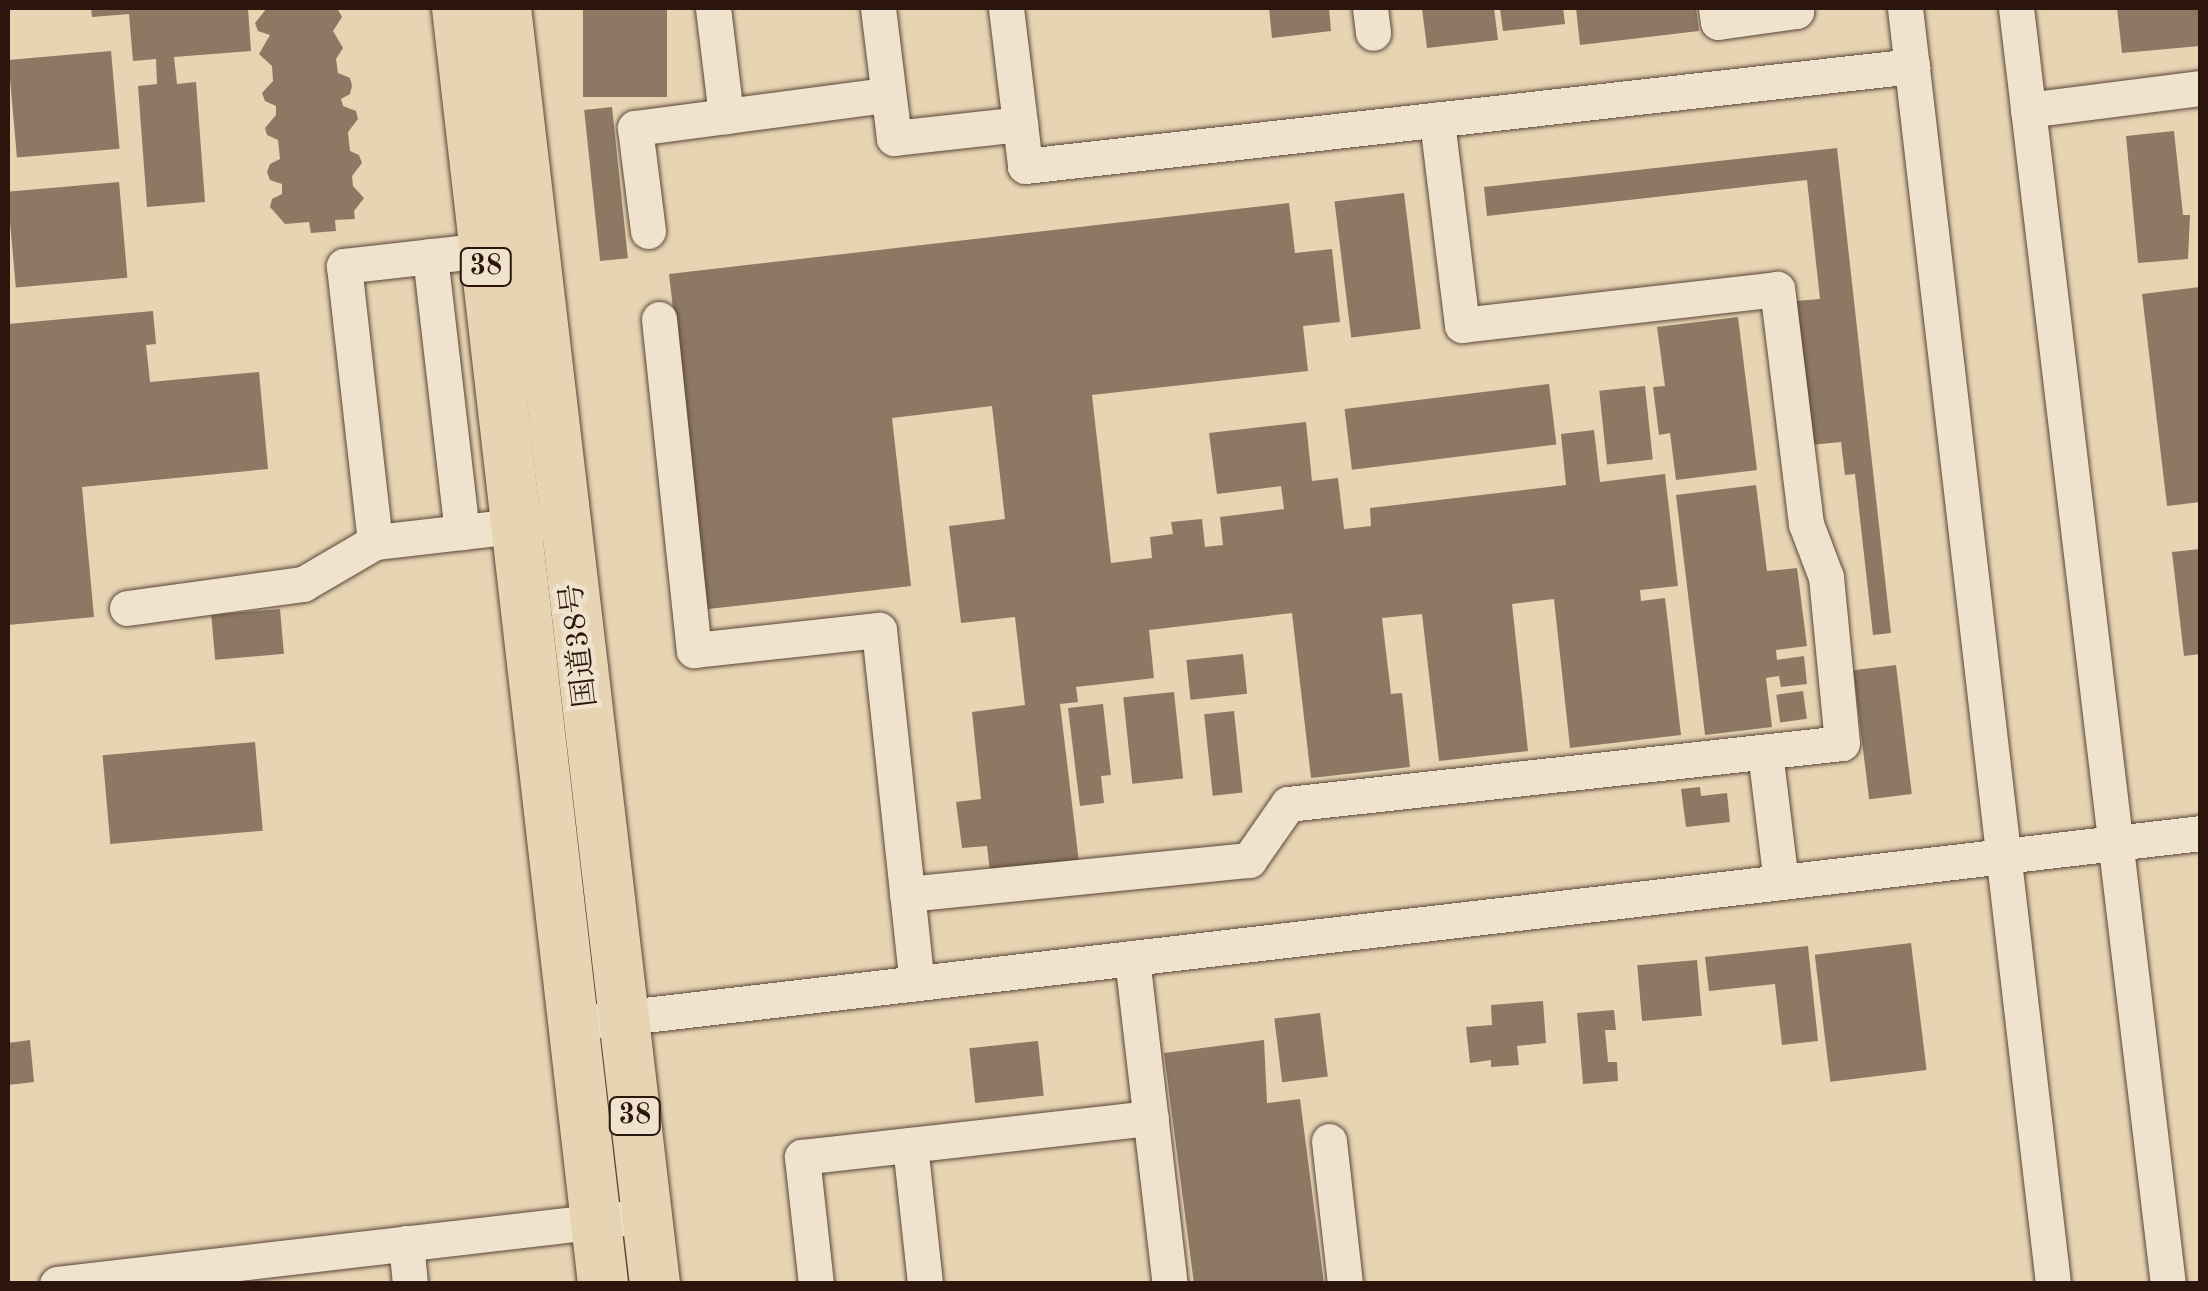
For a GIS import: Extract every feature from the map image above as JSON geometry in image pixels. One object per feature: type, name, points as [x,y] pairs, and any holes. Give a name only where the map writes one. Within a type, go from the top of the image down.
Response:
[{"type":"highway","name":"国道38号","points":[[457,8],[603,1284]]},
{"type":"highway","name":"国道38号","points":[[506,8],[655,1284]]},
{"type":"street","points":[[713,8],[726,116]]},
{"type":"street","points":[[878,8],[894,138],[1020,124]]},
{"type":"street","points":[[1006,8],[1025,166],[1912,66]]},
{"type":"street","points":[[1716,8],[1718,22],[1796,12],[1795,8]]},
{"type":"street","points":[[1905,8],[2053,1284]]},
{"type":"street","points":[[2016,8],[2168,1284]]},
{"type":"street","points":[[2028,110],[2200,88]]},
{"type":"street","points":[[648,231],[635,128],[886,96]]},
{"type":"street","points":[[907,894],[1248,860],[1288,804],[1842,743],[1826,577],[1806,524],[1777,289],[1462,325],[1437,120]]},
{"type":"street","points":[[375,542],[344,266],[484,250]]},
{"type":"street","points":[[430,256],[462,532]]},
{"type":"street","points":[[658,319],[694,650],[879,630],[916,983]]},
{"type":"street","points":[[127,608],[303,584],[375,542],[566,520]]},
{"type":"street","points":[[1764,752],[1781,882]]},
{"type":"street","points":[[573,1024],[2200,833]]},
{"type":"street","points":[[1132,958],[1170,1284]]},
{"type":"street","points":[[816,1284],[802,1157],[1151,1118]]},
{"type":"street","points":[[1329,1141],[1345,1284]]},
{"type":"street","points":[[910,1145],[925,1284]]},
{"type":"street","points":[[58,1284],[647,1215]]},
{"type":"street","points":[[406,1244],[410,1284]]},
{"type":"building","points":[[91,8],[248,8],[251,51],[174,57],[177,84],[196,82],[205,202],[147,207],[138,86],[157,84],[156,59],[133,61],[129,14],[92,17]]},
{"type":"building","points":[[267,8],[337,8],[342,17],[333,31],[343,48],[336,59],[338,73],[350,78],[352,86],[350,94],[341,99],[343,106],[356,111],[358,119],[348,132],[350,151],[359,155],[362,163],[352,176],[353,186],[364,198],[354,211],[355,219],[335,220],[336,231],[311,233],[309,222],[285,224],[270,207],[272,199],[282,194],[282,184],[270,180],[267,172],[270,164],[280,159],[278,140],[267,135],[265,128],[276,115],[276,106],[265,101],[262,93],[273,81],[272,66],[259,54],[270,35],[258,31],[255,23]]},
{"type":"building","points":[[583,8],[667,8],[667,97],[583,97]]},
{"type":"building","points":[[1269,8],[1329,8],[1331,31],[1272,38]]},
{"type":"building","points":[[1422,8],[1494,8],[1498,40],[1427,48]]},
{"type":"building","points":[[1500,8],[1563,8],[1565,24],[1503,31]]},
{"type":"building","points":[[1576,8],[1696,8],[1699,31],[1580,45]]},
{"type":"building","points":[[2117,8],[2200,8],[2200,46],[2122,53]]},
{"type":"building","points":[[111,51],[120,149],[17,158],[8,60]]},
{"type":"building","points":[[612,107],[628,258],[600,261],[584,110]]},
{"type":"building","points":[[2174,131],[2183,215],[2190,215],[2188,259],[2138,263],[2126,136]]},
{"type":"building","points":[[1837,148],[1891,633],[1873,635],[1855,474],[1845,475],[1841,442],[1811,445],[1795,301],[1820,299],[1807,180],[1487,216],[1484,187]]},
{"type":"building","points":[[119,182],[127,278],[16,287],[8,192]]},
{"type":"building","points":[[1404,193],[1421,329],[1351,338],[1335,202]]},
{"type":"building","points":[[1289,203],[1295,253],[1332,249],[1340,322],[1303,326],[1308,371],[1092,395],[1111,563],[1152,558],[1150,537],[1173,534],[1171,522],[1202,519],[1205,547],[1223,545],[1220,517],[1284,509],[1281,486],[1217,494],[1209,433],[1306,422],[1312,481],[1338,478],[1344,529],[1371,526],[1370,508],[1566,485],[1561,434],[1594,430],[1600,482],[1665,474],[1678,586],[1640,590],[1641,601],[1665,598],[1681,735],[1570,748],[1554,599],[1512,604],[1528,751],[1439,761],[1422,614],[1382,618],[1391,694],[1402,693],[1410,767],[1311,778],[1292,613],[1149,630],[1154,678],[1076,687],[1078,702],[1060,704],[1079,862],[990,872],[987,846],[962,848],[956,802],[981,799],[972,712],[1025,705],[1015,617],[961,623],[949,526],[1005,519],[992,406],[892,418],[911,586],[708,609],[669,274]]},
{"type":"building","points":[[2200,287],[2200,502],[2167,506],[2142,294]]},
{"type":"building","points":[[153,311],[156,344],[146,345],[150,382],[259,372],[268,469],[82,487],[94,617],[8,625],[8,324]]},
{"type":"building","points":[[1738,317],[1757,470],[1676,480],[1670,433],[1659,435],[1653,387],[1665,386],[1657,327]]},
{"type":"building","points":[[1549,384],[1556,445],[1352,470],[1345,409]]},
{"type":"building","points":[[1645,386],[1653,460],[1607,464],[1599,391]]},
{"type":"building","points":[[1756,485],[1767,571],[1797,568],[1807,646],[1776,650],[1777,660],[1804,656],[1807,684],[1781,687],[1779,676],[1766,678],[1772,727],[1705,735],[1676,495]]},
{"type":"building","points":[[2200,549],[2200,654],[2184,656],[2172,552]]},
{"type":"building","points":[[280,609],[284,654],[215,660],[211,615]]},
{"type":"building","points":[[1243,654],[1247,694],[1190,700],[1186,660]]},
{"type":"building","points":[[1896,665],[1912,794],[1869,799],[1853,670]]},
{"type":"building","points":[[1803,691],[1807,719],[1780,722],[1776,695]]},
{"type":"building","points":[[1174,692],[1183,779],[1132,784],[1123,697]]},
{"type":"building","points":[[1103,704],[1111,775],[1101,776],[1104,803],[1080,806],[1068,708]]},
{"type":"building","points":[[1234,711],[1243,793],[1213,796],[1204,714]]},
{"type":"building","points":[[255,742],[263,831],[110,844],[103,755]]},
{"type":"building","points":[[1700,787],[1701,796],[1727,793],[1730,822],[1686,827],[1681,789]]},
{"type":"building","points":[[1911,943],[1927,1070],[1830,1082],[1815,955]]},
{"type":"building","points":[[1808,946],[1818,1041],[1782,1045],[1775,984],[1709,991],[1705,957]]},
{"type":"building","points":[[1697,960],[1702,1016],[1642,1021],[1637,965]]},
{"type":"building","points":[[1543,1001],[1546,1043],[1517,1046],[1519,1065],[1491,1067],[1491,1060],[1470,1063],[1466,1027],[1492,1025],[1491,1005]]},
{"type":"building","points":[[1614,1010],[1616,1030],[1605,1030],[1608,1062],[1617,1062],[1618,1081],[1583,1084],[1577,1013]]},
{"type":"building","points":[[1320,1013],[1328,1077],[1282,1082],[1274,1019]]},
{"type":"building","points":[[30,1040],[34,1082],[8,1085],[8,1043]]},
{"type":"building","points":[[1264,1040],[1267,1103],[1300,1099],[1324,1284],[1194,1284],[1164,1053]]},
{"type":"building","points":[[1038,1041],[1044,1096],[975,1103],[969,1048]]}]
